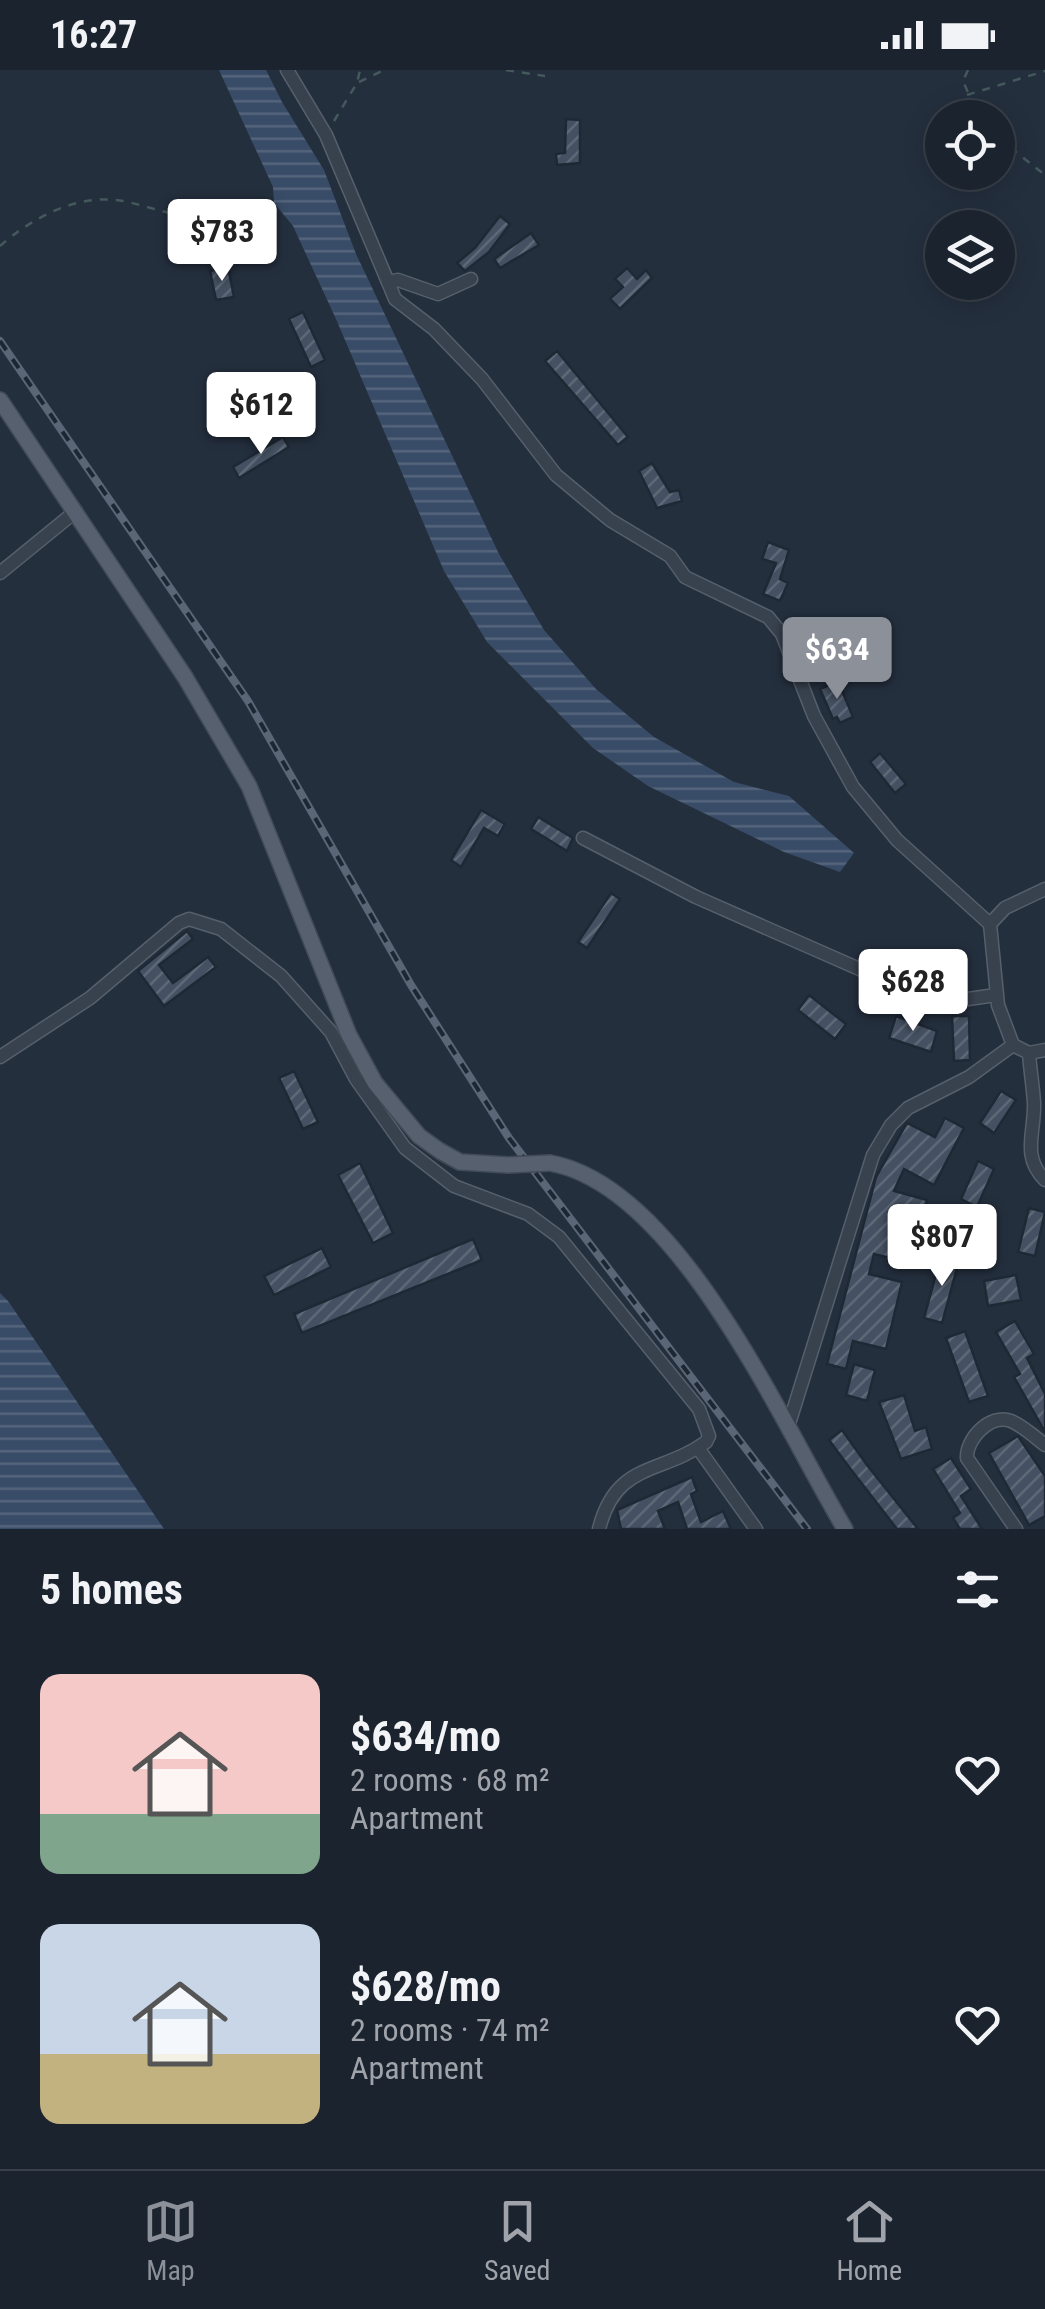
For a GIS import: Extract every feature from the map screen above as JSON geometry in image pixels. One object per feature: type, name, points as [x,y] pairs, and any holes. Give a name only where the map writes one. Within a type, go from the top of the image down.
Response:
[{"type":"main road","points":[[0,400],[185,677],[249,786],[359,1057],[420,1136],[460,1162],[550,1163],[572,1167],[602,1183],[641,1215],[731,1330],[845,1529]]},
{"type":"street","points":[[287,70],[326,135],[395,299],[434,329],[482,379],[556,475],[610,520],[670,556],[685,576],[768,616],[782,634],[814,716],[853,787],[896,840],[990,924],[996,995],[1013,1045]]},
{"type":"street","points":[[388,282],[398,280],[438,294],[472,279]]},
{"type":"street","points":[[0,573],[76,511]]},
{"type":"street","points":[[583,838],[696,897],[923,997],[947,1002],[996,995]]},
{"type":"street","points":[[990,924],[1005,908],[1045,889]]},
{"type":"street","points":[[0,1057],[90,998],[178,923],[190,919],[206,922],[237,941],[311,1005],[406,1148],[454,1186],[528,1214],[559,1237],[699,1409],[709,1436],[698,1448],[628,1478],[606,1505],[598,1529]]},
{"type":"street","points":[[1013,1045],[1041,1052],[1029,1153],[1034,1168],[1045,1180]]},
{"type":"street","points":[[788,1426],[872,1155],[891,1125],[908,1108],[969,1077],[1013,1045]]},
{"type":"street","points":[[406,1148],[420,1136]]},
{"type":"street","points":[[1016,1529],[967,1458],[966,1447],[976,1434],[1000,1420],[1008,1420],[1045,1445]]},
{"type":"street","points":[[698,1448],[756,1529]]},
{"type":"path","points":[[326,135],[357,83],[360,70]]},
{"type":"path","points":[[357,83],[384,70]]},
{"type":"path","points":[[506,70],[544,76]]},
{"type":"path","points":[[968,70],[963,82],[970,100]]},
{"type":"path","points":[[968,96],[1045,70]]},
{"type":"path","points":[[1015,151],[1045,175]]},
{"type":"path","points":[[0,246],[29,220],[74,204],[123,200],[190,221],[226,220]]},
{"type":"water","points":[[219,70],[266,70],[324,170],[356,254],[499,554],[544,630],[596,689],[654,737],[734,782],[789,796],[854,853],[840,872],[784,852],[648,786],[593,748],[487,642],[444,571],[336,319],[293,226],[274,203],[273,187]]},
{"type":"water","points":[[0,1293],[8,1301],[164,1529],[0,1529]]},
{"type":"building","points":[[566,119],[580,120],[580,163],[557,165],[556,154],[565,153]]},
{"type":"building","points":[[500,216],[510,224],[489,252],[465,271],[457,263],[475,248]]},
{"type":"building","points":[[531,233],[539,245],[500,268],[494,259]]},
{"type":"building","points":[[228,267],[234,297],[216,300],[210,271]]},
{"type":"building","points":[[627,268],[637,279],[646,270],[652,278],[620,309],[610,299],[623,287],[615,279]]},
{"type":"building","points":[[303,312],[325,360],[311,367],[289,319]]},
{"type":"building","points":[[557,351],[628,437],[618,445],[545,361]]},
{"type":"building","points":[[283,437],[289,447],[239,478],[233,467]]},
{"type":"building","points":[[652,463],[670,492],[679,490],[682,501],[657,508],[639,471]]},
{"type":"building","points":[[768,542],[789,550],[780,579],[788,583],[780,601],[763,594],[776,563],[762,559]]},
{"type":"building","points":[[820,625],[844,645],[824,668],[804,641]]},
{"type":"building","points":[[838,681],[853,717],[840,723],[837,717],[833,719],[820,689]]},
{"type":"building","points":[[880,753],[906,784],[895,793],[870,762]]},
{"type":"building","points":[[481,810],[505,824],[498,836],[484,828],[461,867],[451,860]]},
{"type":"building","points":[[538,817],[573,838],[567,851],[531,829]]},
{"type":"building","points":[[611,893],[620,899],[587,948],[578,942]]},
{"type":"building","points":[[187,931],[193,939],[159,965],[173,983],[208,957],[216,967],[164,1006],[138,971]]},
{"type":"building","points":[[809,995],[846,1024],[835,1039],[798,1010]]},
{"type":"building","points":[[896,1016],[937,1031],[931,1052],[889,1038]]},
{"type":"building","points":[[952,1016],[969,1016],[970,1060],[954,1061]]},
{"type":"building","points":[[294,1071],[318,1122],[303,1129],[279,1078]]},
{"type":"building","points":[[1001,1091],[1016,1100],[994,1133],[980,1123]]},
{"type":"building","points":[[945,1118],[964,1128],[934,1185],[904,1169],[894,1191],[927,1200],[910,1263],[874,1254],[869,1274],[902,1282],[886,1349],[853,1341],[846,1369],[827,1364],[876,1177],[907,1123],[935,1137]]},
{"type":"building","points":[[978,1161],[994,1169],[977,1207],[961,1199]]},
{"type":"building","points":[[360,1163],[393,1233],[373,1243],[338,1175]]},
{"type":"building","points":[[1029,1208],[1045,1212],[1035,1256],[1018,1252]]},
{"type":"building","points":[[473,1239],[482,1260],[302,1333],[294,1314]]},
{"type":"building","points":[[322,1248],[331,1267],[274,1295],[264,1276]]},
{"type":"building","points":[[941,1256],[959,1261],[942,1323],[924,1318]]},
{"type":"building","points":[[1016,1275],[1021,1300],[988,1306],[984,1281]]},
{"type":"building","points":[[1015,1321],[1034,1354],[1027,1358],[1045,1394],[1045,1432],[1014,1377],[1020,1374],[996,1332]]},
{"type":"building","points":[[965,1331],[988,1396],[969,1402],[946,1338]]},
{"type":"building","points":[[854,1364],[875,1370],[867,1401],[846,1395]]},
{"type":"building","points":[[904,1395],[915,1431],[926,1427],[932,1449],[901,1459],[879,1402]]},
{"type":"building","points":[[842,1430],[918,1529],[897,1529],[849,1467],[829,1440]]},
{"type":"building","points":[[1018,1436],[1045,1476],[1045,1516],[1029,1525],[989,1453]]},
{"type":"building","points":[[951,1458],[971,1489],[961,1496],[982,1529],[960,1529],[953,1518],[960,1513],[933,1469]]},
{"type":"building","points":[[692,1477],[697,1491],[691,1494],[701,1522],[723,1511],[731,1529],[687,1529],[678,1502],[658,1511],[665,1529],[621,1529],[617,1510]]},
{"type":"railway","points":[[0,341],[248,701],[411,985],[509,1138],[807,1529]]}]
